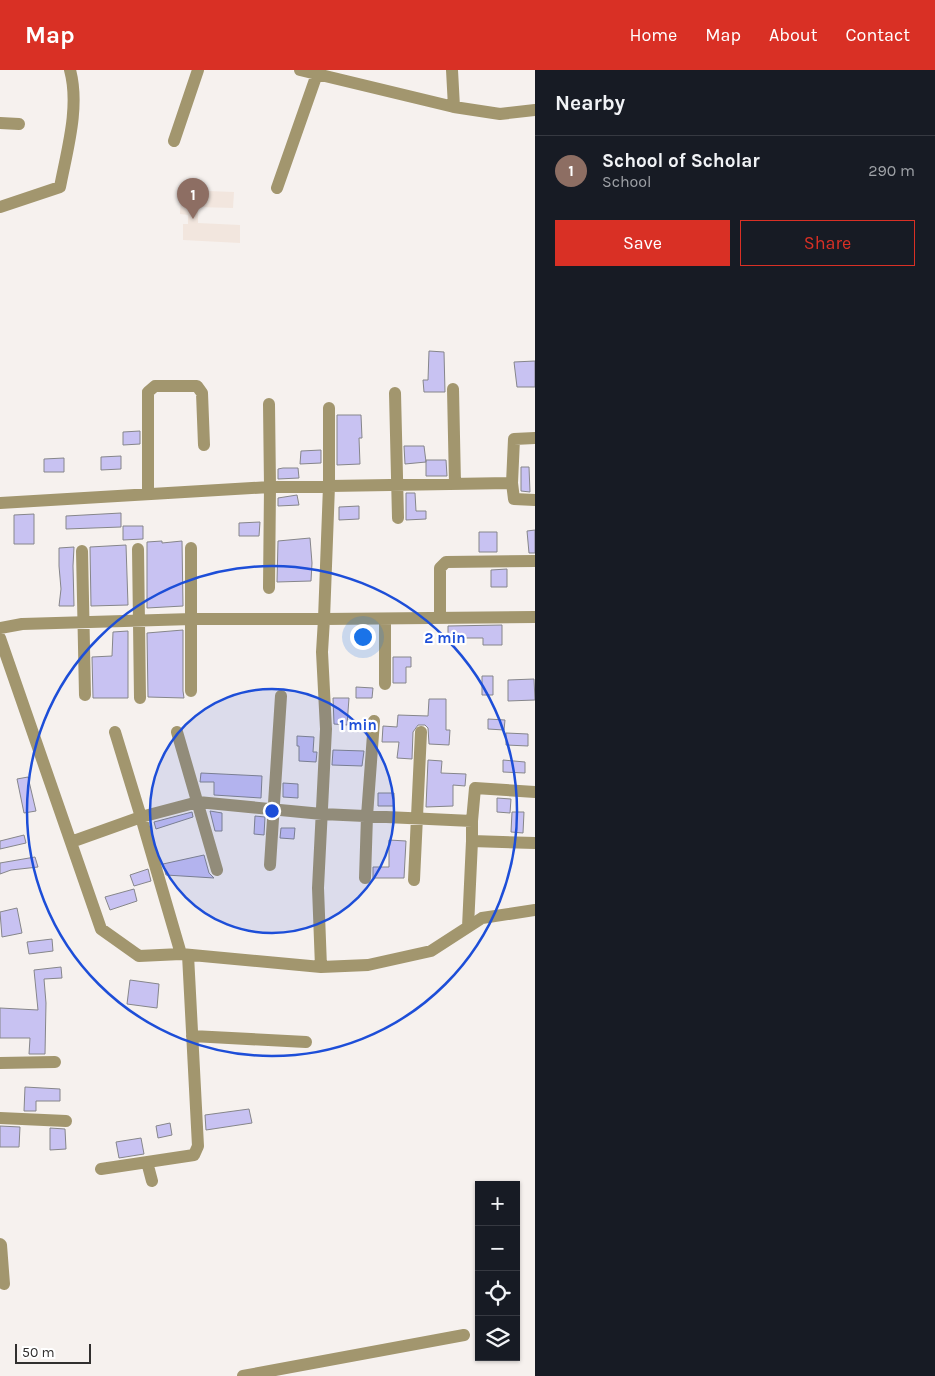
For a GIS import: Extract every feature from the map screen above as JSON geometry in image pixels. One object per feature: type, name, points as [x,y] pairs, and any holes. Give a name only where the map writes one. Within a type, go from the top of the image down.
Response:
[{"type":"street","points":[[0,208],[60,187],[72,121],[73,81],[70,70]]},
{"type":"street","points":[[174,141],[198,70]]},
{"type":"street","points":[[300,70],[454,107],[500,114],[535,110]]},
{"type":"street","points":[[452,70],[454,107]]},
{"type":"street","points":[[277,188],[317,74]]},
{"type":"street","points":[[0,123],[19,124]]},
{"type":"street","points":[[148,494],[148,392],[154,386],[197,386],[202,393],[204,445]]},
{"type":"street","points":[[453,389],[455,484]]},
{"type":"street","points":[[395,393],[398,518]]},
{"type":"street","points":[[269,404],[269,588]]},
{"type":"street","points":[[321,967],[318,888],[326,729],[322,652],[329,486],[329,408]]},
{"type":"street","points":[[535,438],[514,439],[512,482],[514,499],[535,500]]},
{"type":"street","points":[[0,503],[270,487],[512,482]]},
{"type":"street","points":[[191,548],[192,692]]},
{"type":"street","points":[[138,549],[140,698]]},
{"type":"street","points":[[82,551],[85,695]]},
{"type":"street","points":[[440,618],[440,568],[446,562],[535,561]]},
{"type":"street","points":[[0,628],[22,624],[192,619],[535,618]]},
{"type":"street","points":[[385,619],[385,684]]},
{"type":"street","points":[[0,638],[101,929],[139,956],[184,954],[321,967],[368,965],[431,951],[482,918],[535,910]]},
{"type":"street","points":[[270,866],[281,696]]},
{"type":"street","points":[[365,878],[367,816],[374,721]]},
{"type":"street","points":[[101,1169],[194,1155],[198,1146],[192,1036],[184,954],[115,732]]},
{"type":"street","points":[[177,732],[217,870]]},
{"type":"street","points":[[414,880],[421,732]]},
{"type":"street","points":[[468,927],[475,788],[535,792]]},
{"type":"street","points":[[71,842],[141,817],[198,802],[322,814],[472,821]]},
{"type":"street","points":[[472,841],[535,843]]},
{"type":"street","points":[[192,1036],[306,1042]]},
{"type":"street","points":[[0,1063],[55,1062]]},
{"type":"street","points":[[0,1118],[66,1121]]},
{"type":"street","points":[[147,1162],[152,1181]]},
{"type":"street","points":[[0,1244],[4,1284]]},
{"type":"street","points":[[244,1376],[464,1335]]},
{"type":"shaded area","points":[[181,190],[234,192],[233,208],[198,207],[198,223],[240,225],[240,243],[183,240],[183,224],[188,224],[188,215],[180,214]]},
{"type":"building","points":[[429,351],[444,352],[445,392],[424,392],[423,380],[428,380]]},
{"type":"building","points":[[535,361],[535,387],[517,387],[514,362]]},
{"type":"building","points":[[337,415],[361,415],[362,438],[359,438],[360,464],[337,465]]},
{"type":"building","points":[[140,431],[140,444],[123,445],[123,432]]},
{"type":"building","points":[[404,446],[424,446],[426,462],[405,464]]},
{"type":"building","points":[[321,450],[321,463],[300,464],[301,451]]},
{"type":"building","points":[[121,456],[121,469],[101,470],[101,457]]},
{"type":"building","points":[[64,458],[64,472],[44,472],[44,459]]},
{"type":"building","points":[[426,460],[446,460],[447,476],[426,476]]},
{"type":"building","points":[[521,467],[529,467],[530,492],[521,491]]},
{"type":"building","points":[[298,468],[299,478],[278,479],[278,469]]},
{"type":"building","points":[[406,493],[415,493],[416,511],[426,511],[426,519],[406,520]]},
{"type":"building","points":[[297,495],[299,505],[278,506],[278,498]]},
{"type":"building","points":[[359,506],[359,519],[339,520],[339,507]]},
{"type":"building","points":[[121,513],[121,527],[66,529],[66,516]]},
{"type":"building","points":[[34,514],[34,544],[14,544],[14,515]]},
{"type":"building","points":[[260,522],[259,536],[239,536],[239,523]]},
{"type":"building","points":[[123,526],[143,526],[143,539],[123,540]]},
{"type":"building","points":[[535,530],[535,553],[529,553],[527,531]]},
{"type":"building","points":[[479,532],[497,532],[497,552],[479,552]]},
{"type":"building","points":[[310,538],[311,581],[277,582],[278,541]]},
{"type":"building","points":[[162,541],[162,543],[182,541],[183,606],[147,608],[147,542]]},
{"type":"building","points":[[126,545],[128,605],[91,606],[90,547]]},
{"type":"building","points":[[74,547],[74,606],[59,606],[61,589],[59,548]]},
{"type":"building","points":[[507,569],[507,587],[491,587],[491,570]]},
{"type":"building","points":[[502,625],[502,645],[483,645],[483,638],[448,638],[448,626]]},
{"type":"building","points":[[183,630],[184,698],[148,697],[147,633]]},
{"type":"building","points":[[128,631],[128,698],[93,698],[92,657],[112,656],[113,632]]},
{"type":"building","points":[[393,657],[411,657],[411,667],[406,667],[406,683],[393,683]]},
{"type":"building","points":[[482,676],[493,676],[493,695],[482,695]]},
{"type":"building","points":[[534,679],[535,700],[508,701],[508,680]]},
{"type":"building","points":[[356,687],[373,688],[372,698],[356,698]]},
{"type":"building","points":[[333,698],[349,698],[347,725],[334,724]]},
{"type":"building","points":[[429,699],[446,699],[446,730],[450,730],[449,745],[429,744],[428,728],[425,725],[418,725],[413,732],[412,759],[397,758],[399,742],[382,742],[383,726],[397,727],[398,715],[428,716]]},
{"type":"building","points":[[488,719],[505,720],[504,730],[488,729]]},
{"type":"building","points":[[506,733],[528,734],[528,746],[506,745]]},
{"type":"building","points":[[297,736],[314,737],[313,752],[317,752],[316,762],[299,761]]},
{"type":"building","points":[[333,750],[364,751],[362,766],[332,765]]},
{"type":"building","points":[[428,760],[442,761],[441,773],[466,774],[465,786],[453,785],[453,806],[426,807]]},
{"type":"building","points":[[503,760],[525,762],[525,773],[503,772]]},
{"type":"building","points":[[201,773],[262,776],[261,798],[214,795],[214,782],[200,782]]},
{"type":"building","points":[[28,777],[36,811],[24,813],[17,779]]},
{"type":"building","points":[[283,783],[298,784],[298,798],[283,797]]},
{"type":"building","points":[[378,793],[394,793],[394,806],[378,806]]},
{"type":"building","points":[[497,798],[511,799],[510,813],[497,812]]},
{"type":"building","points":[[210,811],[222,813],[222,831],[215,831]]},
{"type":"building","points":[[192,812],[193,817],[156,829],[154,822]]},
{"type":"building","points":[[512,812],[524,812],[523,833],[511,832]]},
{"type":"building","points":[[255,816],[265,817],[264,835],[254,834]]},
{"type":"building","points":[[281,828],[295,828],[294,839],[280,838]]},
{"type":"building","points":[[24,835],[26,843],[0,849],[0,841]]},
{"type":"building","points":[[389,840],[406,841],[404,878],[373,878],[373,867],[389,867]]},
{"type":"building","points":[[204,855],[209,873],[214,878],[166,875],[163,864]]},
{"type":"building","points":[[35,857],[38,867],[11,870],[0,874],[0,863]]},
{"type":"building","points":[[148,869],[151,881],[134,886],[130,875]]},
{"type":"building","points":[[134,889],[137,901],[110,910],[105,897]]},
{"type":"building","points":[[17,908],[22,933],[2,937],[0,912]]},
{"type":"building","points":[[52,939],[53,951],[29,954],[27,942]]},
{"type":"building","points":[[61,967],[62,978],[44,979],[46,1003],[45,1054],[29,1054],[30,1038],[0,1038],[0,1008],[38,1010],[34,970]]},
{"type":"building","points":[[130,980],[159,984],[157,1008],[127,1004]]},
{"type":"building","points":[[25,1087],[60,1089],[60,1101],[36,1101],[36,1111],[24,1111]]},
{"type":"building","points":[[249,1109],[252,1123],[206,1130],[205,1115]]},
{"type":"building","points":[[170,1123],[172,1135],[158,1138],[156,1126]]},
{"type":"building","points":[[0,1126],[20,1127],[19,1147],[0,1147]]},
{"type":"building","points":[[50,1128],[65,1129],[66,1149],[50,1150]]},
{"type":"building","points":[[141,1138],[144,1154],[119,1158],[116,1142]]},
{"type":"place","name":"School of Scholar","points":[[193,219]]}]
